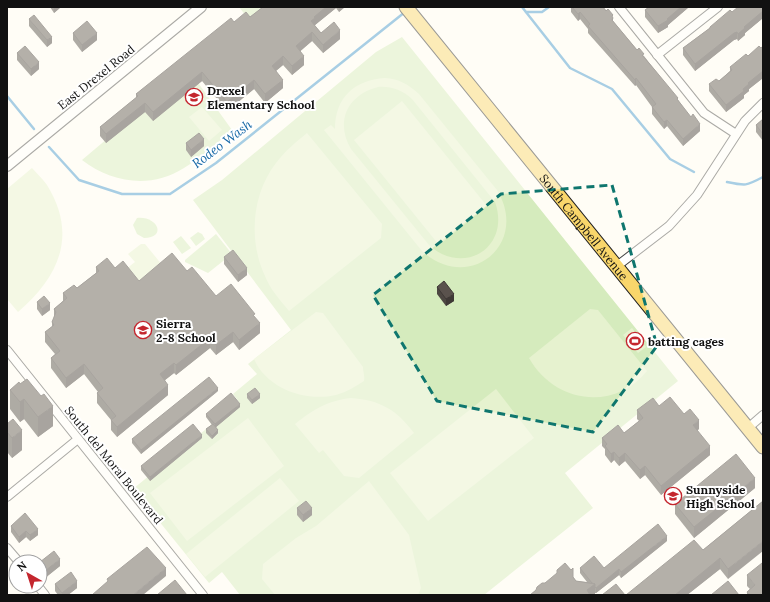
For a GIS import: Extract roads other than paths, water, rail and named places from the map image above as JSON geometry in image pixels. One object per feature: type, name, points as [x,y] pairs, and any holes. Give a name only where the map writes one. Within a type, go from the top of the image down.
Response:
[{"type":"main road","name":"South Campbell Avenue","points":[[406,7],[763,447]]},
{"type":"street","name":"East Drexel Road","points":[[7,166],[201,7]]},
{"type":"street","points":[[619,7],[704,113],[736,134]]},
{"type":"street","points":[[657,54],[718,7]]},
{"type":"street","points":[[617,266],[669,226],[697,195],[745,121],[763,103]]},
{"type":"street","name":"South del Moral Boulevard","points":[[7,350],[203,595]]},
{"type":"street","points":[[748,428],[763,415]]},
{"type":"street","points":[[7,497],[78,439]]},
{"type":"waterway","points":[[522,7],[570,68],[612,89],[670,159],[694,172]]},
{"type":"waterway","points":[[526,12],[542,12],[549,7]]},
{"type":"waterway","name":"Rodeo Wash","points":[[49,147],[79,180],[122,194],[170,194],[216,163],[405,12]]},
{"type":"waterway","points":[[7,96],[34,129]]},
{"type":"waterway","points":[[727,182],[746,184],[763,177]]},
{"type":"place","name":"Drexel Elementary School","points":[[194,97]]},
{"type":"place","name":"Sierra 2-8 School","points":[[143,330]]},
{"type":"place","name":"batting cages","points":[[635,341]]},
{"type":"place","name":"Sunnyside High School","points":[[673,496]]}]
